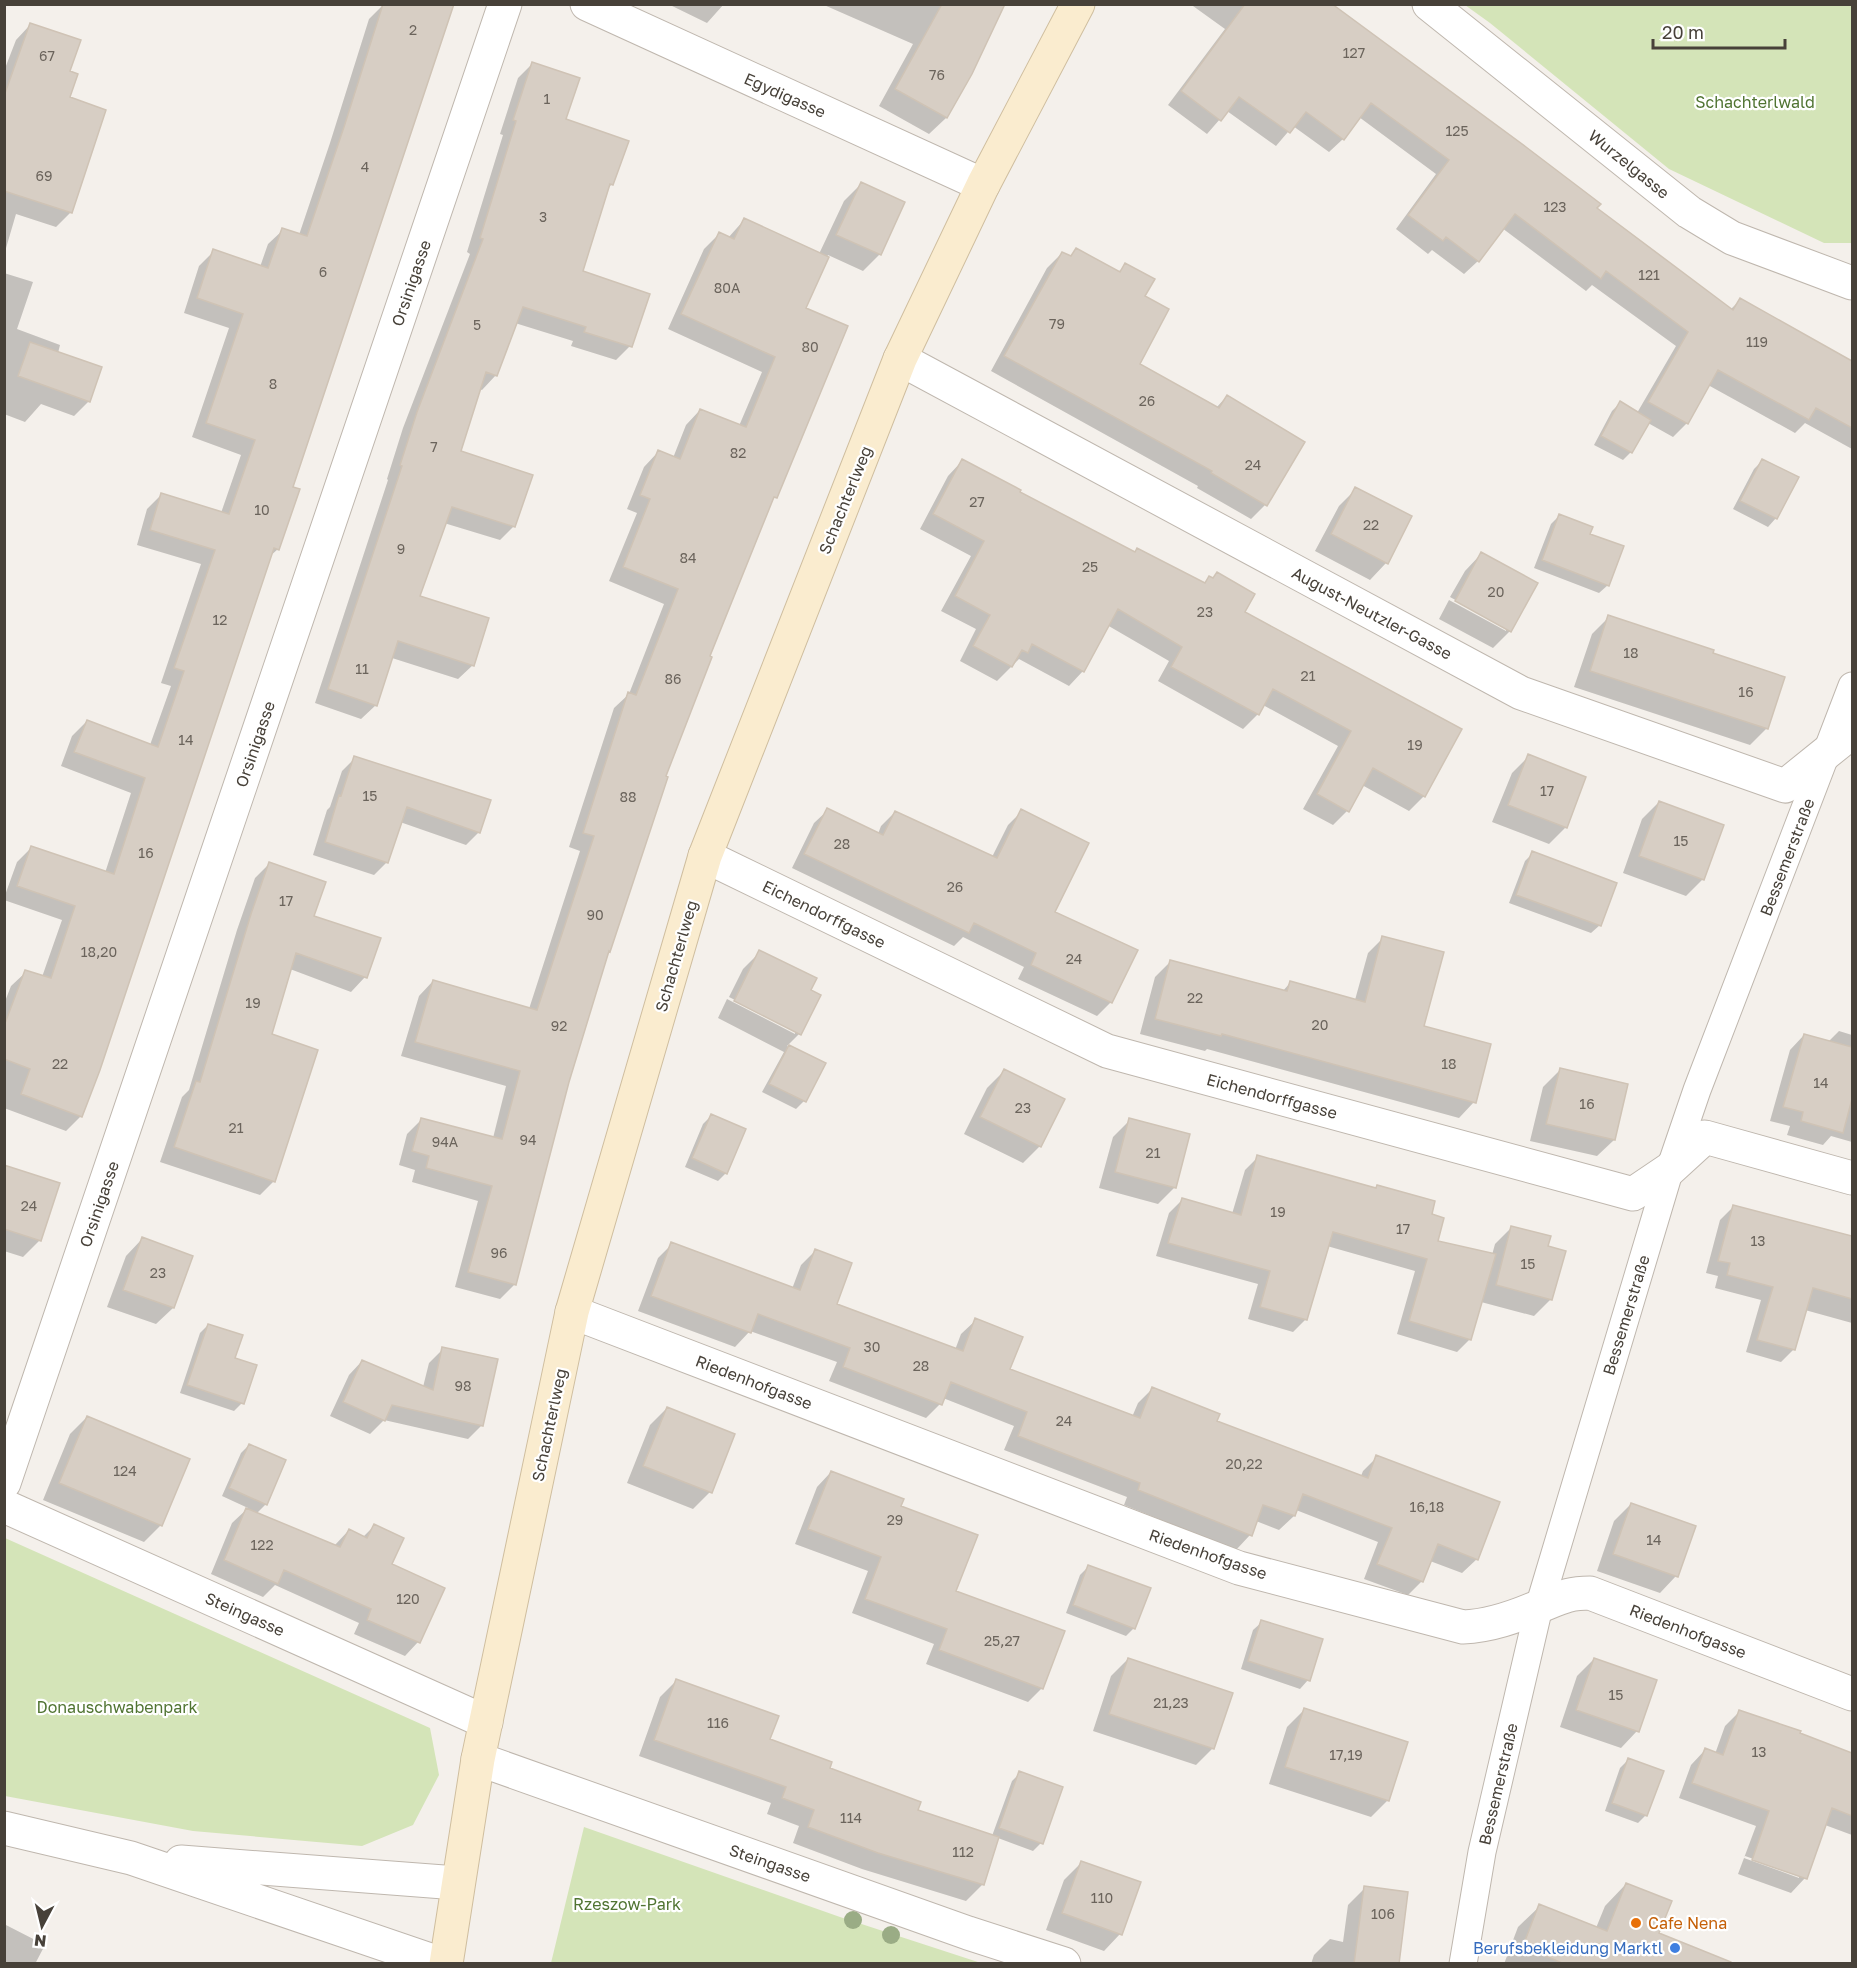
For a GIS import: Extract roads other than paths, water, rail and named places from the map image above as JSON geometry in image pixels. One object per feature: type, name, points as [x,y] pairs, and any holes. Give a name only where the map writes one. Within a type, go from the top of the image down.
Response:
[{"type":"street","name":"Orsinigasse","points":[[4,1483],[505,4]]},
{"type":"street","name":"Egydigasse","points":[[587,4],[983,185]]},
{"type":"street","name":"Schachterlweg","points":[[444,1964],[478,1760],[572,1312],[705,856],[900,359],[983,185],[1078,4]]},
{"type":"street","name":"Wurzelgasse","points":[[1430,4],[1689,212],[1732,238],[1852,283]]},
{"type":"street","name":"August-Neutzler-Gasse","points":[[900,359],[1521,693],[1785,786],[1840,742]]},
{"type":"street","name":"Eichendorffgasse","points":[[705,856],[1107,1051],[1633,1194],[1670,1169],[1705,1137],[1852,1178]]},
{"type":"street","name":"Riedenhofgasse","points":[[572,1312],[1239,1568],[1463,1627],[1485,1626],[1572,1593],[1590,1593],[1852,1694]]},
{"type":"street","name":"Steingasse","points":[[4,1506],[486,1722]]},
{"type":"street","name":"Steingasse","points":[[478,1760],[957,1929],[1064,1964]]},
{"type":"street","points":[[4,1828],[131,1858],[444,1964]]},
{"type":"street","points":[[131,1858],[457,1883]]},
{"type":"lane","name":"Bessemerstraße","points":[[1463,1964],[1482,1852],[1539,1607],[1670,1169],[1697,1090],[1840,742],[1852,686]]},
{"type":"place","name":"Cafe Nena","points":[[1636,1923]]},
{"type":"place","name":"Berufsbekleidung Marktl","points":[[1675,1948]]},
{"type":"park label","name":"Schachterlwald","points":[[1755,102]]},
{"type":"park label","name":"Donauschwabenpark","points":[[117,1707]]},
{"type":"park label","name":"Rzeszow-Park","points":[[627,1904]]}]
